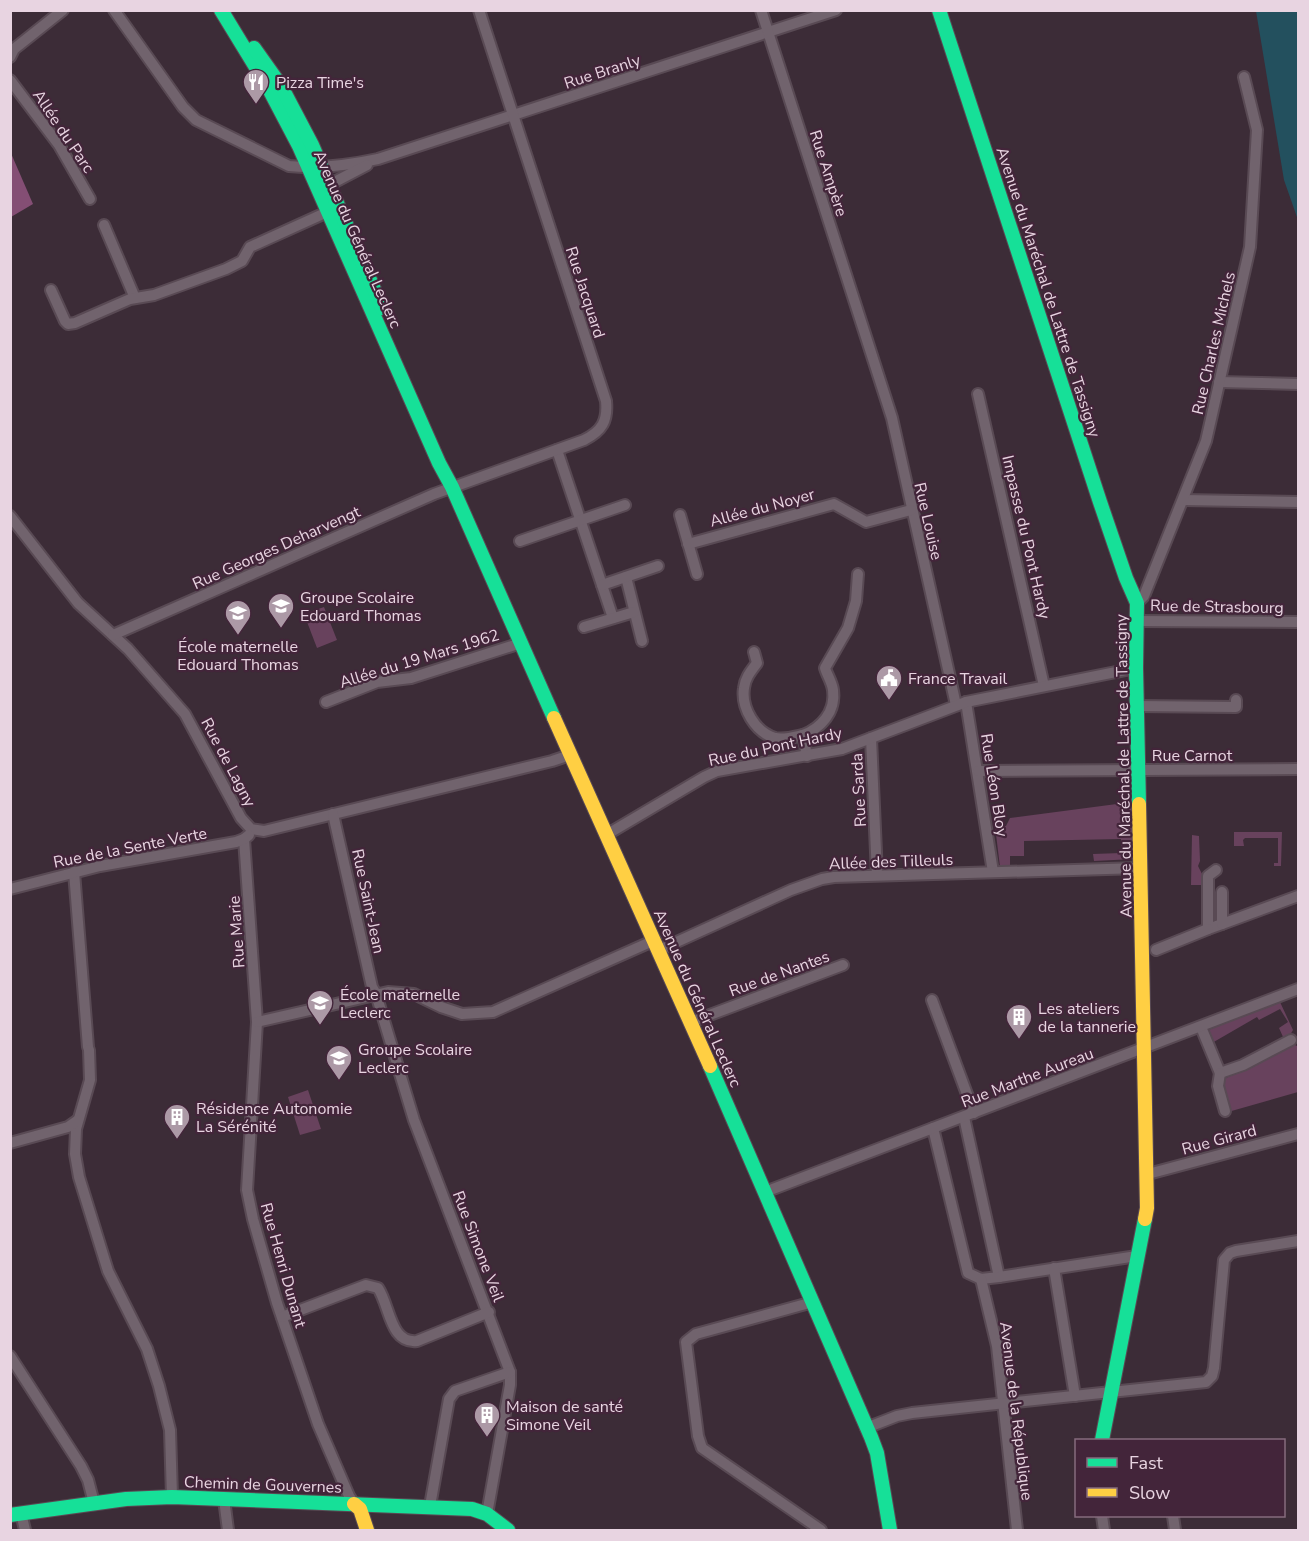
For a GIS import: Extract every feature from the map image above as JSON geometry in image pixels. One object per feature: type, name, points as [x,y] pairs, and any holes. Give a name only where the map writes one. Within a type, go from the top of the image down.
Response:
[{"type":"street","points":[[10,57],[14,49],[63,10]]},
{"type":"street","name":"Rue Branly","points":[[114,10],[183,107],[196,120],[289,166],[352,165],[378,159],[836,10]]},
{"type":"street","name":"Avenue du Général Leclerc","points":[[223,10],[281,86],[399,351],[452,487],[570,755],[692,1022],[877,1453],[890,1530]]},
{"type":"street","name":"Rue Jacquard","points":[[452,487],[597,434],[605,419],[606,401],[479,10]]},
{"type":"street","name":"Rue Ampère","points":[[761,10],[868,344]]},
{"type":"street","name":"Avenue du Maréchal de Lattre de Tassigny","points":[[939,10],[1100,502],[1137,603],[1136,706],[1147,1208],[1102,1439]]},
{"type":"street","name":"Rue Charles Michels","points":[[1137,603],[1144,596],[1206,441],[1250,247],[1257,130],[1244,77]]},
{"type":"street","name":"Allée du Parc","points":[[10,80],[59,145],[90,200]]},
{"type":"street","name":"Rue Branly","points":[[325,187],[378,159]]},
{"type":"street","points":[[51,290],[60,313],[68,324],[135,298],[154,295],[226,269],[242,261],[250,248],[334,209]]},
{"type":"street","points":[[104,225],[135,298]]},
{"type":"street","name":"Rue Louise","points":[[868,344],[892,418],[911,510],[961,704]]},
{"type":"street","points":[[1220,382],[1299,384]]},
{"type":"street","name":"Impasse du Pont Hardy","points":[[978,394],[1039,654],[1044,686]]},
{"type":"street","points":[[557,450],[613,618]]},
{"type":"street","name":"Rue Georges Deharvengt","points":[[113,635],[452,487]]},
{"type":"street","points":[[1183,500],[1299,502]]},
{"type":"street","name":"Allée du Noyer","points":[[688,544],[834,504],[866,522],[911,510]]},
{"type":"street","points":[[520,541],[625,505]]},
{"type":"street","points":[[680,515],[697,574]]},
{"type":"street","name":"Rue de Lagny","points":[[12,520],[78,603],[128,649],[190,720],[241,818],[251,829],[264,831],[570,755]]},
{"type":"street","points":[[602,585],[658,566]]},
{"type":"street","points":[[754,652],[757,663],[748,675],[744,687],[744,699],[750,719],[773,738],[784,739],[814,731],[823,724],[830,711],[833,690],[825,668],[848,628],[856,601],[858,574]]},
{"type":"street","points":[[626,577],[642,641]]},
{"type":"street","points":[[584,627],[634,612]]},
{"type":"street","name":"Rue de Strasbourg","points":[[1136,621],[1299,622]]},
{"type":"street","name":"Allée du 19 Mars 1962","points":[[326,702],[377,682],[411,678],[521,643]]},
{"type":"street","name":"Rue du Pont Hardy","points":[[606,835],[717,771],[842,749],[961,704],[1136,668]]},
{"type":"street","points":[[1136,706],[1236,707],[1236,700]]},
{"type":"street","name":"Rue Léon Bloy","points":[[961,704],[978,771],[993,872]]},
{"type":"street","points":[[803,735],[807,756]]},
{"type":"street","name":"Rue Sarda","points":[[871,738],[877,875]]},
{"type":"street","name":"Rue Carnot","points":[[978,771],[1299,770]]},
{"type":"street","name":"Rue Saint-Jean","points":[[333,814],[372,987],[376,994]]},
{"type":"street","points":[[244,839],[251,829]]},
{"type":"street","name":"Rue de la Sente Verte","points":[[10,889],[74,872],[244,839]]},
{"type":"street","name":"Rue Marie","points":[[244,839],[257,1022]]},
{"type":"street","name":"Allée des Tilleuls","points":[[257,1022],[388,992],[414,993],[441,1007],[462,1014],[493,1012],[809,883],[834,877],[1140,868]]},
{"type":"street","points":[[1208,929],[1208,876],[1216,870]]},
{"type":"street","points":[[74,872],[90,1080],[78,1120],[75,1154],[79,1177],[105,1261],[120,1298],[147,1349],[159,1386],[170,1430],[172,1497]]},
{"type":"street","points":[[1222,892],[1222,924]]},
{"type":"street","points":[[1156,950],[1299,896]]},
{"type":"street","name":"Rue de Nantes","points":[[692,1022],[843,965]]},
{"type":"street","name":"Rue Marthe Aureau","points":[[765,1192],[1299,989]]},
{"type":"street","name":"Rue Simone Veil","points":[[376,994],[414,1120],[510,1372],[510,1385],[487,1514]]},
{"type":"street","points":[[932,1000],[969,1115],[999,1277]]},
{"type":"street","name":"Rue Henri Dunant","points":[[257,1022],[247,1190],[274,1294],[318,1424],[354,1504]]},
{"type":"street","points":[[1201,1027],[1220,1073],[1218,1086],[1224,1111]]},
{"type":"street","points":[[1220,1073],[1242,1065],[1291,1040]]},
{"type":"street","points":[[10,1143],[68,1127],[78,1120]]},
{"type":"street","name":"Avenue de la République","points":[[933,1128],[966,1268],[968,1273],[981,1279],[997,1346],[1017,1530]]},
{"type":"street","name":"Rue Girard","points":[[1148,1174],[1299,1134]]},
{"type":"street","points":[[866,1428],[912,1413],[1206,1382],[1212,1376],[1214,1368],[1224,1260],[1230,1253],[1236,1251],[1299,1241]]},
{"type":"street","points":[[981,1279],[1137,1256]]},
{"type":"street","points":[[1054,1269],[1075,1396]]},
{"type":"street","points":[[282,1317],[366,1285],[378,1288],[396,1332],[409,1342],[417,1341],[489,1312]]},
{"type":"street","points":[[813,1302],[696,1334],[686,1342],[698,1436],[702,1448],[820,1530]]},
{"type":"street","points":[[10,1356],[81,1466],[88,1480],[94,1503]]},
{"type":"street","points":[[430,1506],[449,1399],[455,1391],[510,1372]]},
{"type":"street","name":"Chemin de Gouvernes","points":[[16,1514],[94,1503],[172,1497],[472,1509],[487,1514],[508,1530]]},
{"type":"street","points":[[224,1499],[228,1530]]},
{"type":"street","points":[[354,1504],[360,1509],[367,1530]]},
{"type":"street","points":[[16,1514],[25,1530]]},
{"type":"shaded area","points":[[10,151],[33,204],[11,217],[10,217]]},
{"type":"shaded area","points":[[324,607],[337,640],[317,648],[304,614]]},
{"type":"shaded area","points":[[1132,802],[1134,859],[1094,861],[1093,854],[1121,853],[1121,839],[1024,841],[1024,856],[1010,856],[1010,866],[1000,867],[995,826],[1006,826],[1010,818]]},
{"type":"shaded area","points":[[1234,832],[1282,832],[1281,866],[1274,866],[1274,863],[1278,863],[1278,838],[1245,838],[1244,846],[1234,846]]},
{"type":"shaded area","points":[[1192,835],[1199,836],[1200,861],[1198,866],[1204,885],[1191,885]]},
{"type":"shaded area","points":[[1280,1002],[1293,1030],[1284,1039],[1279,1028],[1288,1022],[1280,1009],[1259,1020],[1257,1017],[1212,1043],[1208,1030]]},
{"type":"shaded area","points":[[1293,1040],[1296,1046],[1298,1045],[1298,1092],[1228,1112],[1221,1081]]},
{"type":"shaded area","points":[[308,1090],[321,1129],[300,1135],[288,1097]]},
{"type":"water","points":[[1256,11],[1298,11],[1298,220],[1284,180]]},
{"type":"traffic: fast","points":[[221,10],[268,87],[299,146],[554,718]]},
{"type":"traffic: fast","points":[[939,10],[1100,502],[1137,603],[1139,804]]},
{"type":"traffic: fast","points":[[254,48],[281,86],[312,145],[382,308]]},
{"type":"traffic: fast","points":[[710,1066],[871,1437],[877,1453],[890,1530]]},
{"type":"traffic: fast","points":[[1102,1439],[1145,1219]]},
{"type":"traffic: fast","points":[[10,1515],[126,1499],[172,1497],[472,1509],[487,1514],[508,1530]]},
{"type":"traffic: slow","points":[[554,718],[710,1066]]},
{"type":"traffic: slow","points":[[1139,804],[1147,1208],[1145,1219]]},
{"type":"traffic: slow","points":[[354,1504],[360,1509],[367,1530]]},
{"type":"place","name":"Pizza Time's","points":[[256,105]]},
{"type":"place","name":"Groupe Scolaire Edouard Thomas","points":[[281,629]]},
{"type":"place","name":"École maternelle Edouard Thomas","points":[[238,636]]},
{"type":"place","name":"France Travail","points":[[889,701]]},
{"type":"place","name":"École maternelle Leclerc","points":[[320,1026]]},
{"type":"place","name":"Les ateliers de la tannerie","points":[[1019,1040]]},
{"type":"place","name":"Groupe Scolaire Leclerc","points":[[339,1081]]},
{"type":"place","name":"Résidence Autonomie La Sérénité","points":[[177,1140]]},
{"type":"place","name":"Maison de santé Simone Veil","points":[[487,1438]]}]
